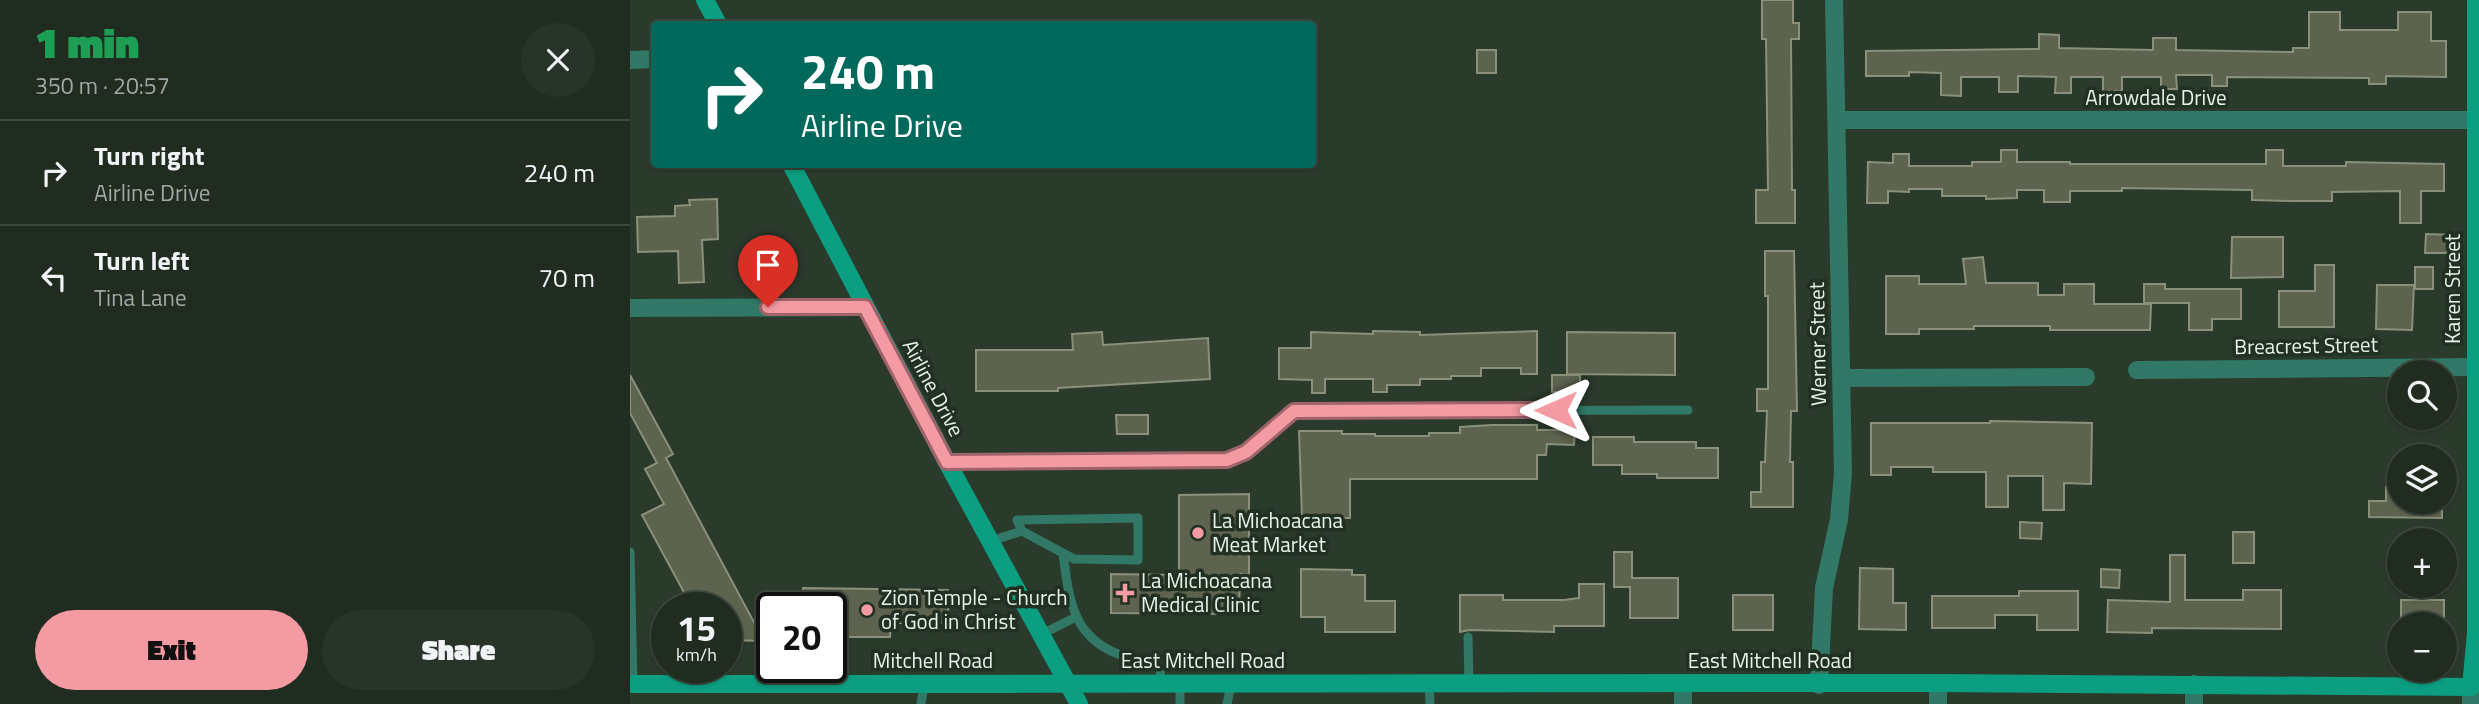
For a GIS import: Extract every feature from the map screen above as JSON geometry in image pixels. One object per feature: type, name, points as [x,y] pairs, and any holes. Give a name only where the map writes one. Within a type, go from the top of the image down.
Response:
[{"type":"street","points":[[705,0],[716,21]]},
{"type":"street","name":"Werner Street","points":[[1819,685],[1824,588],[1839,519],[1843,473],[1834,0]]},
{"type":"street","name":"Karen Street","points":[[2471,695],[2476,633],[2476,0]]},
{"type":"street","points":[[630,60],[651,60]]},
{"type":"street","name":"Arrowdale Drive","points":[[1836,120],[2476,120]]},
{"type":"street","name":"Airline Drive","points":[[793,168],[947,462],[1079,704]]},
{"type":"street","points":[[630,308],[865,307]]},
{"type":"street","name":"Breacrest Street","points":[[2137,370],[2476,367]]},
{"type":"street","points":[[1842,378],[2086,377]]},
{"type":"street","name":"East Mitchell Road","points":[[1069,683],[2194,684],[2471,695]]},
{"type":"street","name":"Mitchell Road","points":[[631,684],[1069,683]]},
{"type":"street","points":[[1683,683],[1683,704]]},
{"type":"street","points":[[1938,683],[1938,704]]},
{"type":"street","points":[[2194,684],[2194,704]]},
{"type":"lane","points":[[947,462],[1227,460],[1246,452],[1294,411],[1688,410]]},
{"type":"lane","points":[[1138,518],[1138,560],[1074,559],[1022,531],[1017,520],[1138,518]]},
{"type":"lane","points":[[991,541],[1022,531]]},
{"type":"lane","points":[[630,552],[631,684]]},
{"type":"lane","points":[[1063,554],[1069,603],[1085,632],[1108,650],[1160,668],[1161,683]]},
{"type":"lane","points":[[1042,634],[1076,617]]},
{"type":"lane","points":[[1468,637],[1469,685]]},
{"type":"lane","points":[[1180,683],[1180,704]]},
{"type":"lane","points":[[1227,704],[1231,684]]},
{"type":"lane","points":[[1429,684],[1430,704]]},
{"type":"lane","points":[[921,704],[924,685]]},
{"type":"building","points":[[1762,0],[1793,0],[1793,23],[1799,23],[1799,39],[1791,39],[1792,190],[1795,190],[1795,223],[1756,223],[1756,190],[1768,190],[1766,39],[1762,39]]},
{"type":"building","points":[[2309,12],[2340,12],[2340,30],[2398,30],[2398,12],[2431,12],[2431,41],[2446,41],[2446,77],[2386,76],[2386,84],[2369,84],[2369,78],[2227,77],[2227,86],[2212,86],[2212,75],[2176,75],[2177,89],[2161,89],[2161,77],[2122,77],[2122,91],[2103,91],[2103,77],[2071,77],[2071,93],[2055,93],[2056,77],[2018,76],[2018,92],[1999,92],[1999,77],[1961,77],[1961,96],[1941,95],[1941,73],[1909,72],[1909,76],[1866,76],[1866,51],[2039,49],[2039,34],[2059,35],[2059,48],[2153,50],[2153,38],[2176,38],[2176,50],[2293,52],[2293,48],[2309,48]]},
{"type":"building","points":[[1477,50],[1496,50],[1496,73],[1477,73]]},
{"type":"building","points":[[2001,150],[2017,150],[2017,162],[2070,164],[2266,164],[2266,150],[2283,150],[2283,166],[2346,166],[2346,162],[2444,164],[2444,191],[2421,191],[2421,223],[2400,223],[2400,191],[2332,192],[2332,201],[2291,201],[2252,200],[2252,190],[2122,188],[2122,191],[2070,191],[2070,202],[2044,202],[2044,190],[2017,190],[2017,198],[1986,199],[1986,196],[1942,196],[1942,189],[1909,189],[1909,192],[1888,191],[1888,203],[1867,203],[1868,162],[1893,163],[1893,154],[1909,154],[1909,166],[1972,166],[1972,162],[2001,162]]},
{"type":"building","points":[[717,199],[718,239],[702,240],[704,282],[679,283],[678,251],[638,252],[637,217],[675,216],[675,206],[690,205],[689,200]]},
{"type":"building","points":[[2426,234],[2453,235],[2453,253],[2425,253]]},
{"type":"building","points":[[2232,237],[2283,237],[2283,277],[2231,278]]},
{"type":"building","points":[[1765,251],[1794,251],[1797,411],[1791,411],[1793,507],[1751,507],[1751,492],[1761,492],[1761,462],[1765,462],[1767,411],[1757,411],[1757,389],[1768,389]]},
{"type":"building","points":[[1983,257],[1986,283],[2038,283],[2038,295],[2064,295],[2064,284],[2094,284],[2094,304],[2151,304],[2150,330],[2050,330],[2050,326],[1974,326],[1974,329],[1919,329],[1919,334],[1886,334],[1886,276],[1919,276],[1919,284],[1966,284],[1963,259]]},
{"type":"building","points":[[2315,265],[2334,265],[2334,327],[2279,327],[2279,291],[2315,291]]},
{"type":"building","points":[[2415,267],[2433,267],[2433,289],[2415,289]]},
{"type":"building","points":[[2144,284],[2165,284],[2165,289],[2241,289],[2241,319],[2212,319],[2212,330],[2189,330],[2189,303],[2144,303]]},
{"type":"building","points":[[2377,285],[2414,285],[2412,330],[2376,329]]},
{"type":"building","points":[[1373,331],[1420,332],[1420,335],[1537,331],[1537,374],[1521,374],[1521,368],[1481,368],[1481,376],[1420,379],[1420,385],[1387,385],[1387,392],[1373,392],[1373,379],[1325,379],[1325,393],[1312,393],[1312,380],[1279,379],[1279,348],[1311,348],[1311,332],[1373,334]]},
{"type":"building","points":[[1102,332],[1103,345],[1208,338],[1210,379],[1058,388],[1058,391],[976,391],[976,350],[1073,350],[1072,334]]},
{"type":"building","points":[[1567,332],[1675,333],[1675,375],[1567,374]]},
{"type":"building","points":[[630,375],[673,454],[666,458],[738,592],[684,592],[642,515],[664,504],[645,469],[657,463],[630,413]]},
{"type":"building","points":[[1552,375],[1580,375],[1580,392],[1552,392]]},
{"type":"building","points":[[1116,415],[1148,415],[1148,434],[1117,434]]},
{"type":"building","points":[[1871,423],[2092,423],[2091,484],[2064,483],[2064,510],[2043,510],[2043,476],[2008,476],[2008,507],[1986,507],[1986,472],[1933,472],[1933,467],[1891,467],[1891,475],[1871,475]]},
{"type":"building","points":[[1537,425],[1537,430],[1575,430],[1574,445],[1547,444],[1546,455],[1537,455],[1537,479],[1350,479],[1350,518],[1302,518],[1299,431],[1429,436],[1429,433],[1460,433],[1460,427]]},
{"type":"building","points":[[1593,437],[1634,437],[1634,442],[1696,442],[1696,448],[1718,448],[1718,478],[1657,478],[1657,474],[1622,474],[1622,465],[1593,465]]},
{"type":"building","points":[[2387,487],[2387,514],[2442,514],[2442,518],[2369,517],[2369,501],[2386,501]]},
{"type":"building","points":[[1249,494],[1249,574],[1240,574],[1239,614],[1111,613],[1111,574],[1179,575],[1179,495]]},
{"type":"building","points":[[2020,522],[2042,523],[2041,539],[2020,538]]},
{"type":"building","points":[[2233,532],[2254,532],[2254,563],[2233,563]]},
{"type":"building","points":[[1614,552],[1632,552],[1632,578],[1678,578],[1678,618],[1630,618],[1630,587],[1614,587]]},
{"type":"building","points":[[2170,555],[2185,555],[2185,600],[2243,600],[2243,590],[2281,590],[2281,629],[2152,628],[2152,633],[2107,632],[2108,600],[2170,602]]},
{"type":"building","points":[[1860,568],[1893,569],[1893,603],[1906,603],[1906,630],[1859,629]]},
{"type":"building","points":[[1301,569],[1352,570],[1352,575],[1365,575],[1365,601],[1395,601],[1395,632],[1325,632],[1325,617],[1301,617]]},
{"type":"building","points":[[2101,569],[2120,570],[2119,588],[2101,587]]},
{"type":"building","points":[[1579,584],[1604,584],[1604,626],[1554,626],[1554,632],[1460,632],[1460,595],[1503,595],[1503,600],[1564,600],[1579,598]]},
{"type":"building","points":[[803,588],[948,590],[948,623],[891,623],[890,637],[847,637],[847,592],[803,592]]},
{"type":"building","points":[[2019,591],[2078,591],[2078,630],[2037,630],[2037,615],[1995,615],[1995,628],[1932,628],[1932,596],[2019,596]]},
{"type":"building","points":[[1733,595],[1773,595],[1773,630],[1733,630]]},
{"type":"building","points":[[742,600],[756,626],[756,641],[742,640]]},
{"type":"building","points":[[2401,600],[2444,600],[2444,612],[2401,612]]},
{"type":"place","name":"La Michoacana Meat Market","points":[[1198,533]]},
{"type":"place","name":"La Michoacana Medical Clinic","points":[[1125,593]]},
{"type":"place","name":"Zion Temple - Church of God in Christ","points":[[867,610]]},
{"type":"route","points":[[768,307],[865,307],[947,462],[1227,460],[1246,452],[1294,411],[1556,410]]}]
